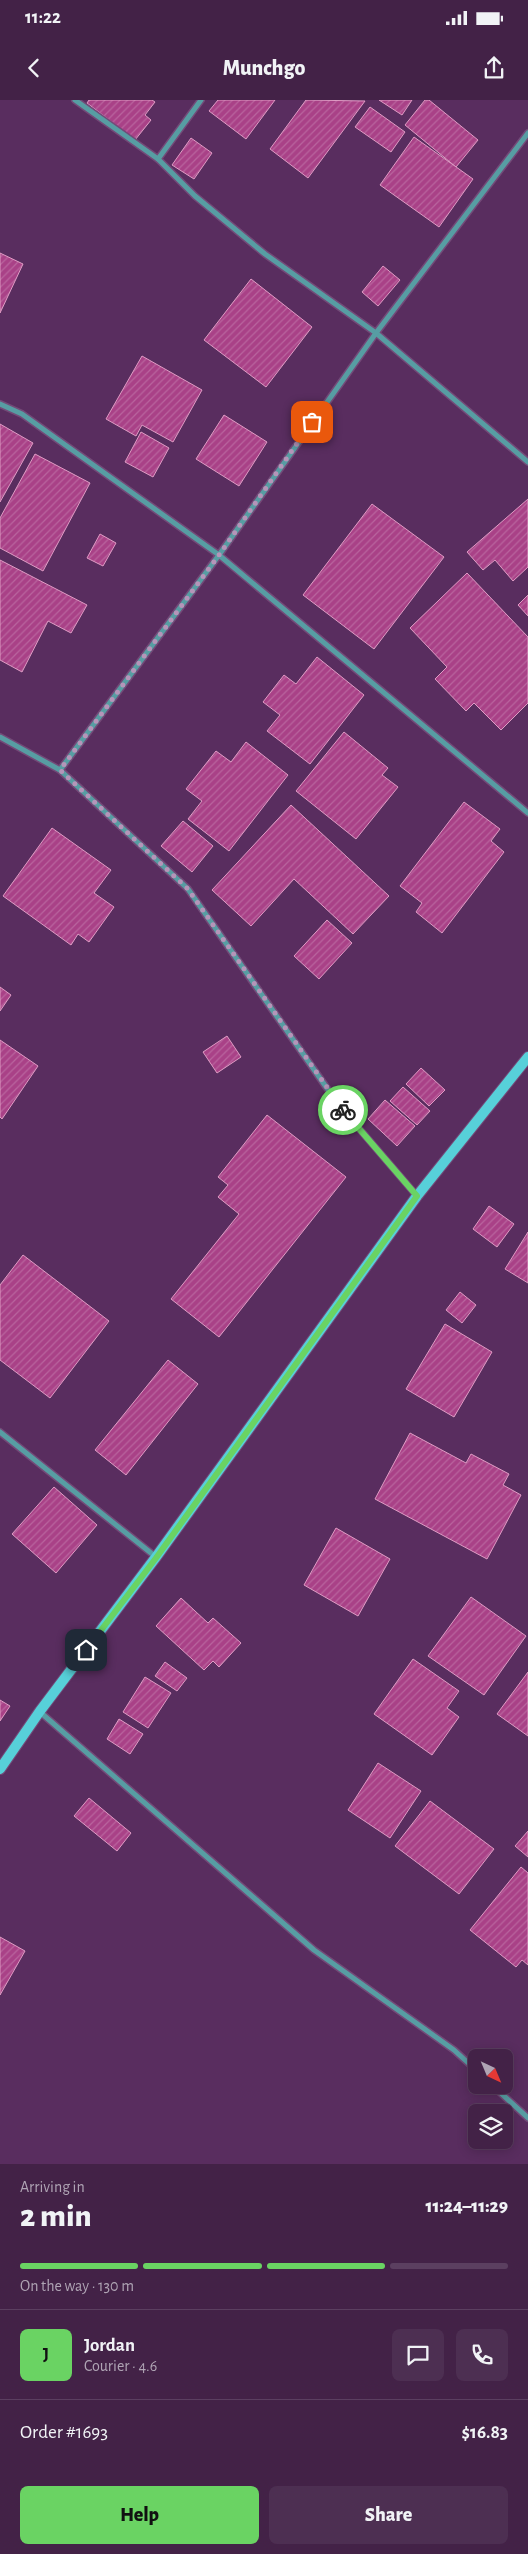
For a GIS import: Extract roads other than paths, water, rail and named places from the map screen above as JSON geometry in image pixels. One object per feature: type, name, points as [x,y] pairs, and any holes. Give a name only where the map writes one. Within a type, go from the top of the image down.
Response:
[{"type":"street","points":[[75,100],[158,159],[195,196],[265,254],[376,333],[528,462]]},
{"type":"street","points":[[158,159],[201,100]]},
{"type":"street","points":[[60,770],[219,555],[376,333],[528,133]]},
{"type":"street","points":[[0,404],[22,414],[219,555],[528,813]]},
{"type":"street","points":[[0,738],[60,770],[188,889],[338,1104],[417,1196]]},
{"type":"street","points":[[0,1769],[40,1711],[156,1558],[417,1196],[528,1057]]},
{"type":"street","points":[[0,1432],[156,1558]]},
{"type":"street","points":[[40,1711],[314,1950],[454,2050],[468,2063]]},
{"type":"street","points":[[502,2094],[528,2118]]}]
